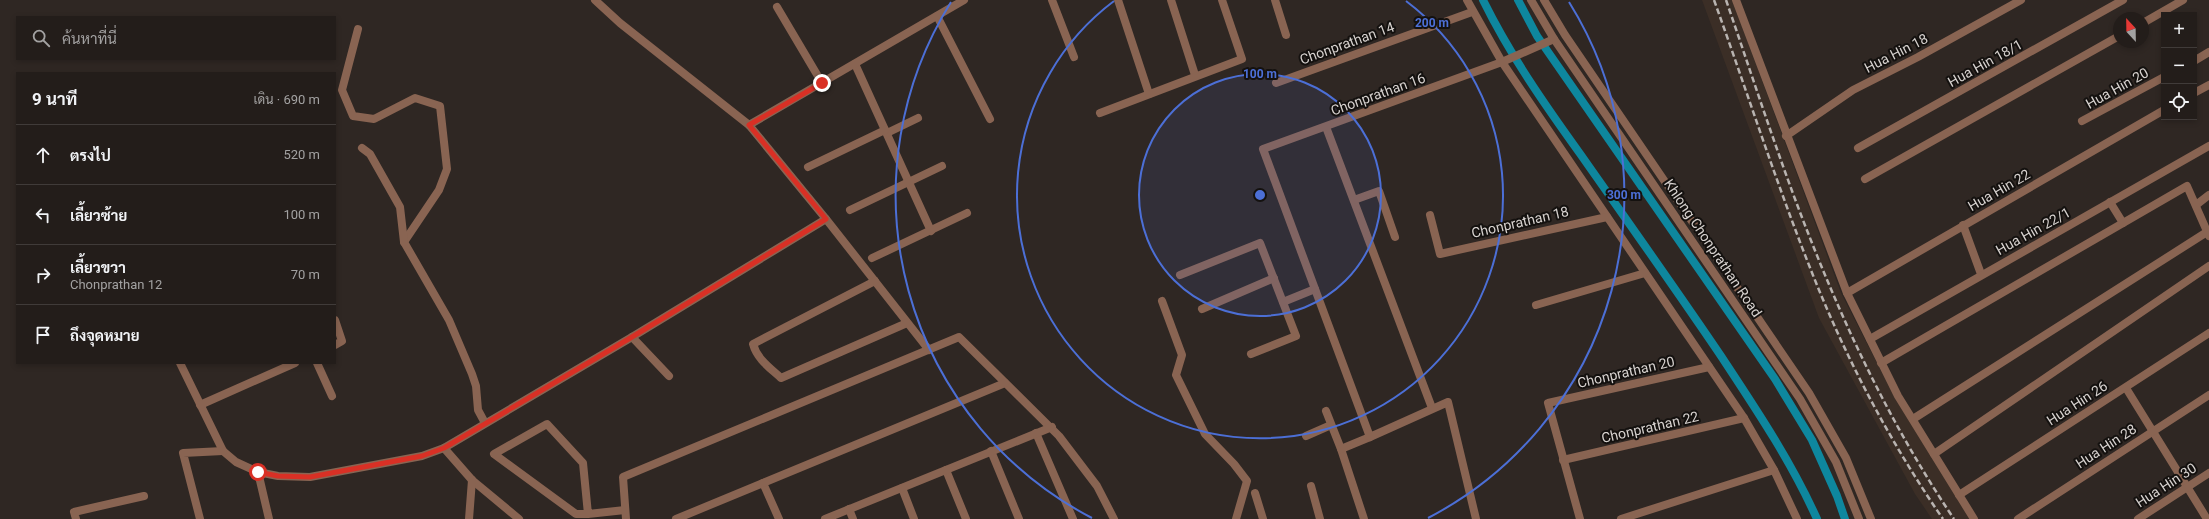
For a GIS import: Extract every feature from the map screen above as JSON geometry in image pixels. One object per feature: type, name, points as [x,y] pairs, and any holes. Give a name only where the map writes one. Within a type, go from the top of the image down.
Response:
[{"type":"street","points":[[595,0],[620,23],[749,125],[826,219],[929,350]]},
{"type":"street","points":[[749,125],[964,0]]},
{"type":"street","points":[[1052,0],[1074,57]]},
{"type":"street","points":[[1118,0],[1149,94]]},
{"type":"street","points":[[1171,0],[1195,75]]},
{"type":"street","points":[[1100,113],[1195,75],[1242,59],[1222,0]]},
{"type":"street","points":[[1275,0],[1286,36]]},
{"type":"street","points":[[1467,0],[1472,12],[1502,62],[1744,418],[1774,470],[1797,519]]},
{"type":"street","name":"Khlong Chonprathan Road","points":[[1531,0],[1554,39],[1800,399],[1836,462],[1859,519]]},
{"type":"street","name":"Khlong Chonprathan Road","points":[[1544,0],[1565,35],[1810,393],[1846,458],[1871,519]]},
{"type":"street","points":[[1736,0],[1786,136],[1847,292],[1881,363],[1974,519]]},
{"type":"street","name":"Hua Hin 18","points":[[1786,136],[1853,90],[1951,39],[2021,0]]},
{"type":"street","name":"Hua Hin 18/1","points":[[1858,148],[2123,0]]},
{"type":"street","points":[[2149,20],[2183,0]]},
{"type":"street","points":[[777,6],[822,83]]},
{"type":"street","name":"Chonprathan 14","points":[[1276,83],[1472,12]]},
{"type":"street","points":[[937,16],[990,119]]},
{"type":"street","points":[[358,29],[342,90],[353,116],[374,119],[415,98],[440,106],[447,169],[439,190],[404,242]]},
{"type":"street","name":"Chonprathan 16","points":[[1315,289],[1263,150],[1502,62],[1554,39]]},
{"type":"street","points":[[1866,179],[2113,39]]},
{"type":"street","points":[[2197,59],[2209,52]]},
{"type":"street","points":[[855,64],[931,231]]},
{"type":"street","name":"Hua Hin 20","points":[[2082,121],[2161,79]]},
{"type":"street","points":[[2197,91],[2209,85]]},
{"type":"street","name":"Hua Hin 22","points":[[1847,292],[2161,112]]},
{"type":"street","points":[[808,167],[918,118]]},
{"type":"street","points":[[1326,127],[1432,408]]},
{"type":"street","name":"Hua Hin 22/1","points":[[1870,339],[1981,274],[2209,146]]},
{"type":"street","points":[[362,148],[370,154],[400,207],[404,242],[449,320],[476,386],[478,410],[485,423]]},
{"type":"street","points":[[850,210],[942,166]]},
{"type":"street","points":[[1881,363],[2187,186],[2196,205],[2196,210],[2208,234],[1913,419]]},
{"type":"street","points":[[1354,200],[1379,191],[1395,237]]},
{"type":"street","points":[[2196,205],[2209,196]]},
{"type":"street","points":[[2110,202],[2123,222]]},
{"type":"street","points":[[872,258],[967,214]]},
{"type":"street","name":"Chonprathan 18","points":[[1430,215],[1440,254],[1607,217]]},
{"type":"street","points":[[180,364],[223,451],[236,462],[258,472],[278,476],[310,477],[422,456],[444,448],[632,337],[826,219]]},
{"type":"street","points":[[1963,225],[1981,274]]},
{"type":"street","points":[[1180,275],[1260,243],[1296,336],[1251,354]]},
{"type":"street","points":[[1934,454],[2209,266]]},
{"type":"street","points":[[1536,305],[1645,273]]},
{"type":"street","points":[[1202,309],[1274,278]]},
{"type":"street","points":[[875,282],[753,344],[755,352],[781,378],[907,323]]},
{"type":"street","points":[[1283,302],[1315,289],[1370,437]]},
{"type":"street","points":[[1162,301],[1182,355],[1176,375],[1205,434],[1234,464],[1246,481],[1236,519]]},
{"type":"street","points":[[336,323],[342,341],[336,344]]},
{"type":"street","name":"Hua Hin 26","points":[[1959,495],[2209,333]]},
{"type":"street","points":[[632,337],[669,376]]},
{"type":"street","points":[[626,519],[623,477],[959,338],[1052,427],[1097,486],[1114,519]]},
{"type":"street","points":[[200,405],[293,364]]},
{"type":"street","points":[[317,364],[332,396]]},
{"type":"street","name":"Chonprathan 20","points":[[1562,460],[1548,403],[1710,367]]},
{"type":"street","points":[[676,519],[1005,383]]},
{"type":"street","points":[[2126,388],[2207,519]]},
{"type":"street","name":"Hua Hin 28","points":[[2018,519],[2209,395]]},
{"type":"street","points":[[1341,449],[1448,402],[1476,519]]},
{"type":"street","points":[[1326,411],[1341,449],[1364,519]]},
{"type":"street","name":"Chonprathan 22","points":[[1562,460],[1744,418]]},
{"type":"street","points":[[588,514],[583,463],[547,424],[494,454],[576,514],[588,514],[625,510]]},
{"type":"street","points":[[1306,436],[1331,425]]},
{"type":"street","points":[[825,519],[1052,427]]},
{"type":"street","points":[[1036,433],[1073,519]]},
{"type":"street","points":[[444,448],[472,480],[519,519]]},
{"type":"street","points":[[200,519],[183,453],[223,451]]},
{"type":"street","points":[[991,452],[1019,519]]},
{"type":"street","points":[[1562,460],[1580,519]]},
{"type":"street","points":[[946,470],[966,519]]},
{"type":"street","points":[[1621,519],[1774,470]]},
{"type":"street","points":[[258,472],[269,519]]},
{"type":"street","name":"Hua Hin 30","points":[[2138,519],[2209,473]]},
{"type":"street","points":[[469,519],[472,480]]},
{"type":"street","points":[[763,483],[779,519]]},
{"type":"street","points":[[1311,486],[1320,519]]},
{"type":"street","points":[[902,488],[914,519]]},
{"type":"street","points":[[1254,493],[1263,519]]},
{"type":"street","points":[[76,519],[74,512],[144,496]]},
{"type":"street","points":[[849,509],[853,519]]},
{"type":"shaded area","points":[[1702,0],[1732,0],[1841,293],[1896,400],[1971,519],[1932,519],[1915,494],[1819,318]]},
{"type":"waterway","points":[[1483,0],[1516,60],[1541,98],[1686,305],[1747,396],[1796,477],[1817,519]]},
{"type":"waterway","points":[[1518,0],[1537,36],[1775,379],[1812,440],[1837,496],[1845,519]]},
{"type":"railway","points":[[1714,0],[1791,218],[1819,290],[1845,350],[1891,436],[1943,519]]},
{"type":"railway","points":[[1726,0],[1789,183],[1842,315],[1858,350],[1894,419],[1913,453],[1954,519]]},
{"type":"route","points":[[258,472],[278,476],[310,477],[422,456],[444,448],[632,337],[826,219],[749,125],[822,83]]}]
